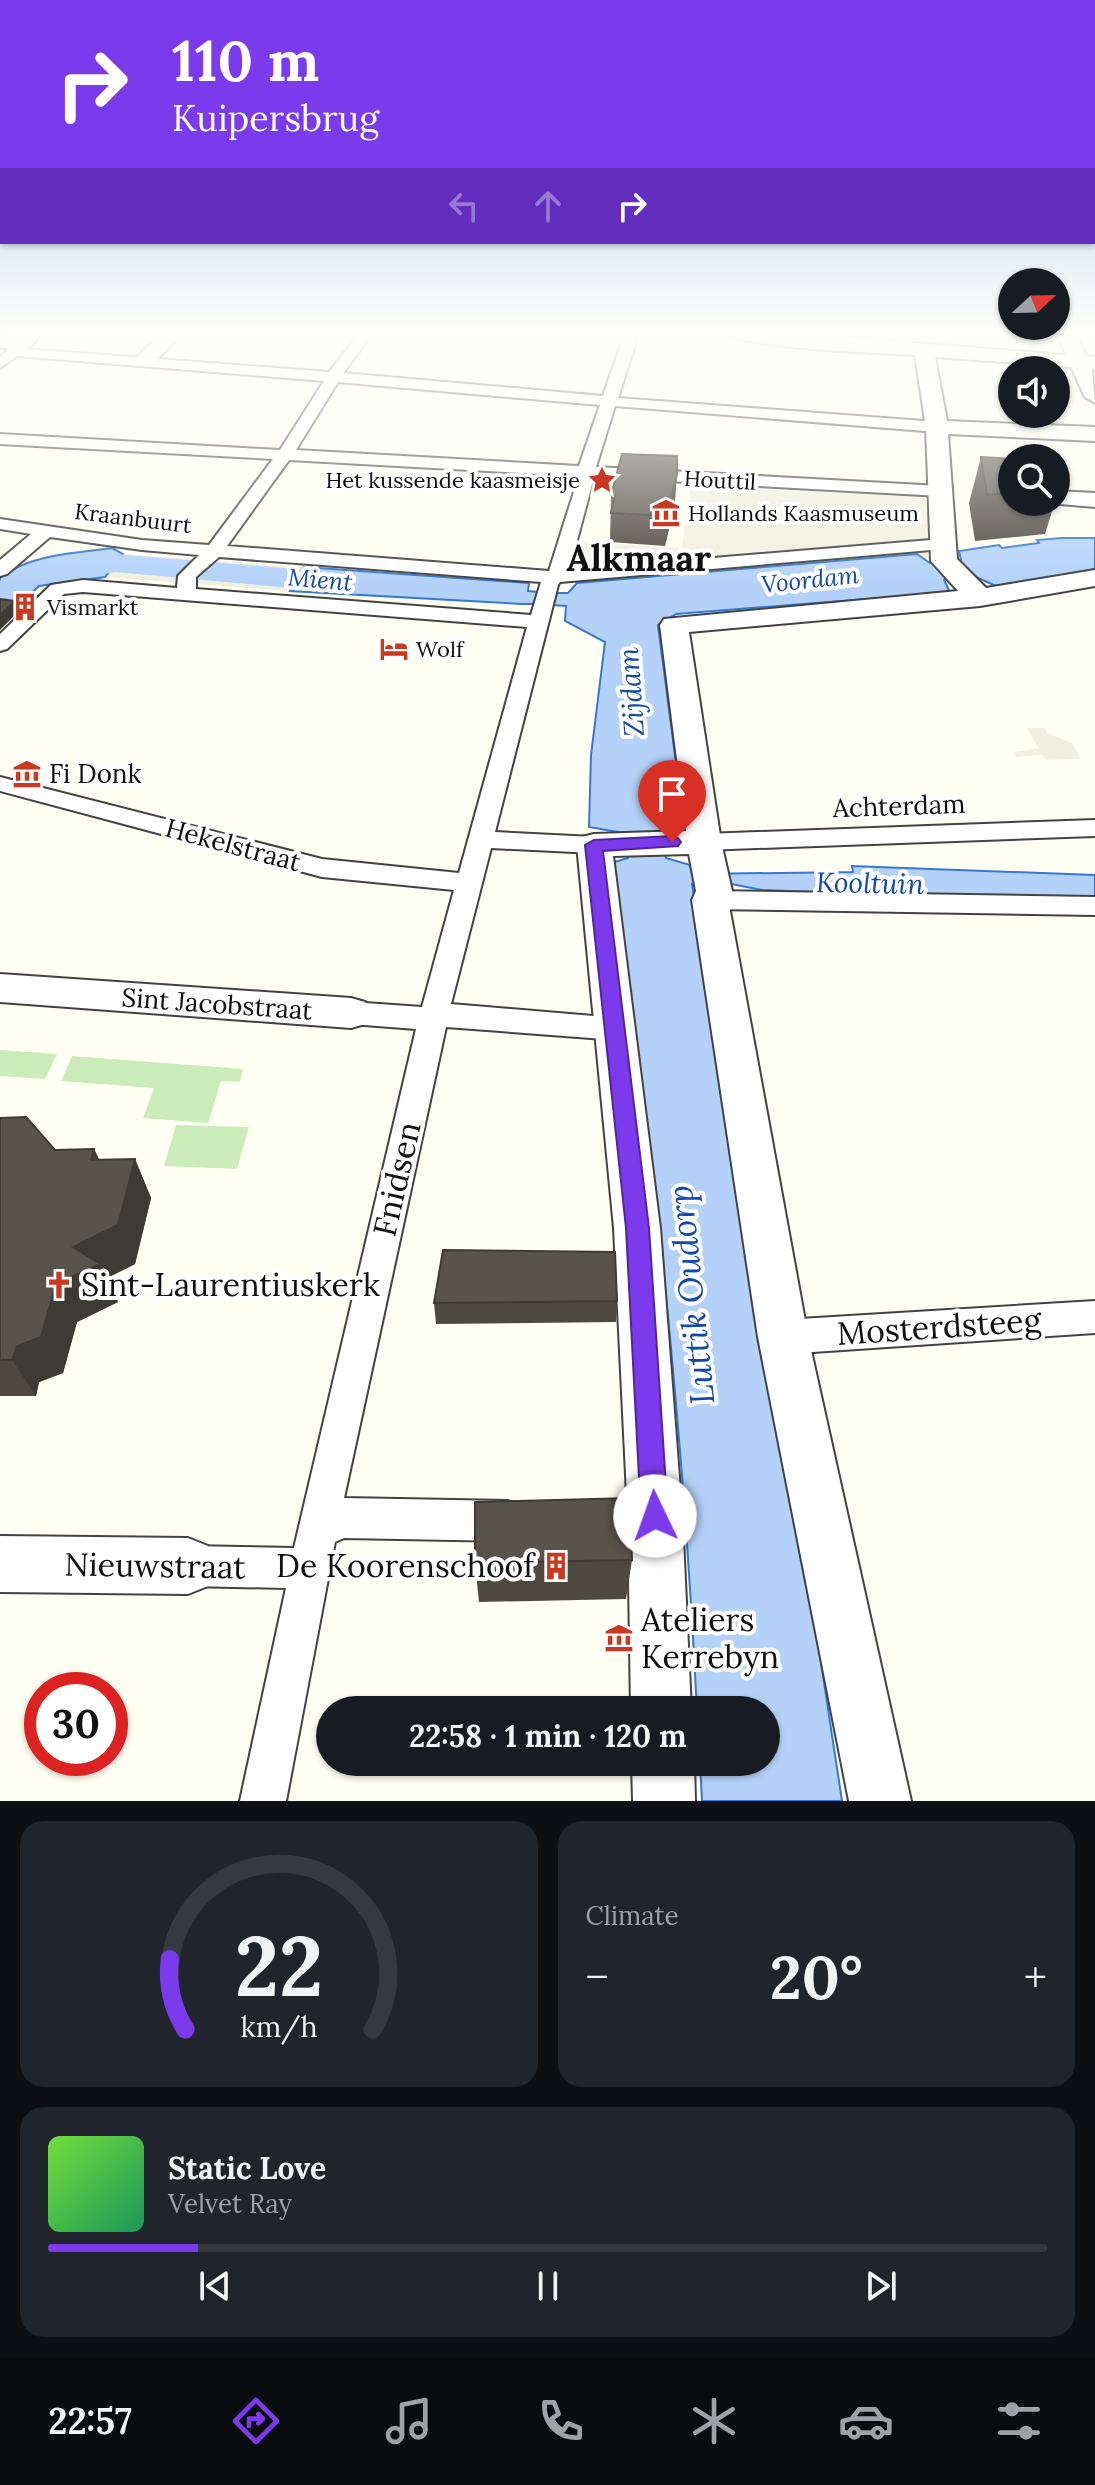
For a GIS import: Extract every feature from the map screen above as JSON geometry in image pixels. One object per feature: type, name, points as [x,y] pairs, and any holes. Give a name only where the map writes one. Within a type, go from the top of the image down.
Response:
[{"type":"street","points":[[186,593],[187,576],[214,551],[284,456],[310,415]]},
{"type":"street","name":"Fnidsen","points":[[263,1801],[314,1548],[433,1019],[540,616],[551,581],[560,570],[604,415]]},
{"type":"street","points":[[773,415],[1095,434]]},
{"type":"street","points":[[933,415],[941,491],[957,571]]},
{"type":"street","name":"Houttil","points":[[0,439],[585,474],[967,492]]},
{"type":"street","points":[[1070,499],[1095,500]]},
{"type":"street","name":"Kraanbuurt","points":[[0,524],[214,551]]},
{"type":"street","points":[[0,570],[46,531]]},
{"type":"street","points":[[214,551],[551,581],[957,571],[1095,578]]},
{"type":"street","points":[[880,1801],[783,1337],[702,869],[674,625],[957,571]]},
{"type":"street","points":[[0,645],[58,589],[83,586],[303,605],[540,616]]},
{"type":"street","name":"Hekelstraat","points":[[0,784],[322,868],[471,883]]},
{"type":"street","name":"Achterdam","points":[[702,869],[1052,841],[1095,828]]},
{"type":"street","points":[[482,839],[607,845],[702,869],[887,906],[1095,906]]},
{"type":"street","points":[[607,845],[617,1029],[637,1228],[639,1517],[659,1696]]},
{"type":"street","name":"Sint Jacobstraat","points":[[0,988],[433,1019],[449,1015],[617,1029]]},
{"type":"street","name":"Mosterdsteeg","points":[[783,1337],[1095,1317]]},
{"type":"street","name":"Nieuwstraat","points":[[0,1564],[188,1566],[314,1548],[344,1518],[544,1520]]},
{"type":"street","points":[[663,1776],[664,1801]]},
{"type":"green space","points":[[0,1050],[57,1054],[45,1079],[0,1076]]},
{"type":"green space","points":[[72,1056],[243,1069],[240,1082],[221,1081],[208,1123],[143,1118],[154,1088],[61,1081]]},
{"type":"green space","points":[[176,1125],[249,1127],[237,1169],[164,1166]]},
{"type":"shaded area","points":[[691,479],[924,490],[932,550],[561,580],[572,542],[682,548]]},
{"type":"shaded area","points":[[123,554],[304,567],[290,591],[105,577]]},
{"type":"shaded area","points":[[1026,728],[1045,728],[1047,733],[1072,743],[1081,759],[1046,760],[1042,755],[1016,757],[1014,752],[1039,748]]},
{"type":"water","points":[[1062,538],[1095,538],[1095,569],[998,587],[974,576],[948,578],[944,580],[949,590],[943,593],[676,614],[658,625],[684,825],[663,830],[663,837],[625,840],[623,833],[589,827],[591,755],[605,642],[565,621],[566,606],[552,605],[555,593],[568,593],[577,583],[917,554],[930,563],[961,560],[959,551],[999,545],[1002,548]]},
{"type":"water","points":[[112,548],[123,554],[105,577],[39,586],[0,624],[0,578],[39,559]]},
{"type":"water","points":[[304,567],[529,583],[528,591],[539,592],[536,604],[522,604],[290,591]]},
{"type":"water","points":[[664,850],[666,858],[690,865],[692,874],[853,872],[852,866],[1095,875],[1095,898],[839,893],[692,884],[753,1273],[801,1531],[842,1801],[702,1801],[701,1776],[780,1776],[780,1696],[696,1696],[684,1497],[665,1285],[641,1074],[611,863],[628,858],[628,852]]},
{"type":"building","points":[[622,454],[677,456],[677,474],[668,516],[611,513],[615,496],[611,495]]},
{"type":"building","points":[[981,457],[998,458],[998,494],[987,495]]},
{"type":"building","points":[[0,599],[15,601],[0,615]]},
{"type":"building","name":"Sint-Laurentiuskerk","points":[[26,1117],[55,1150],[94,1149],[91,1160],[135,1159],[118,1225],[73,1247],[100,1264],[56,1284],[41,1337],[17,1346],[12,1360],[0,1360],[0,1118]]},
{"type":"building","points":[[443,1250],[615,1252],[617,1301],[434,1303]]},
{"type":"building","points":[[630,1498],[632,1560],[475,1563],[475,1502]]},
{"type":"waterway","name":"Mient","points":[[0,601],[21,578],[115,563],[357,584]]},
{"type":"place","name":"Het kussende kaasmeisje","points":[[602,480]]},
{"type":"place","name":"Hollands Kaasmuseum","points":[[666,513]]},
{"type":"place","name":"Vismarkt","points":[[25,607]]},
{"type":"place","name":"Wolf","points":[[394,649]]},
{"type":"place","name":"Fi Donk","points":[[27,774]]},
{"type":"place","name":"Sint-Laurentiuskerk","points":[[59,1285]]},
{"type":"place","name":"De Koorenschoof","points":[[556,1566]]},
{"type":"place","name":"Ateliers Kerrebyn","points":[[619,1638]]},
{"type":"district","name":"Alkmaar","points":[[639,558]]},
{"type":"route","points":[[655,1516],[637,1228],[594,845],[672,842]]},
{"type":"water label","name":"Voordam","points":[[810,580]]},
{"type":"water label","name":"Zijdam","points":[[631,692]]},
{"type":"water label","name":"Kooltuin","points":[[870,883]]},
{"type":"water label","name":"Luttik Oudorp","points":[[691,1295]]}]
